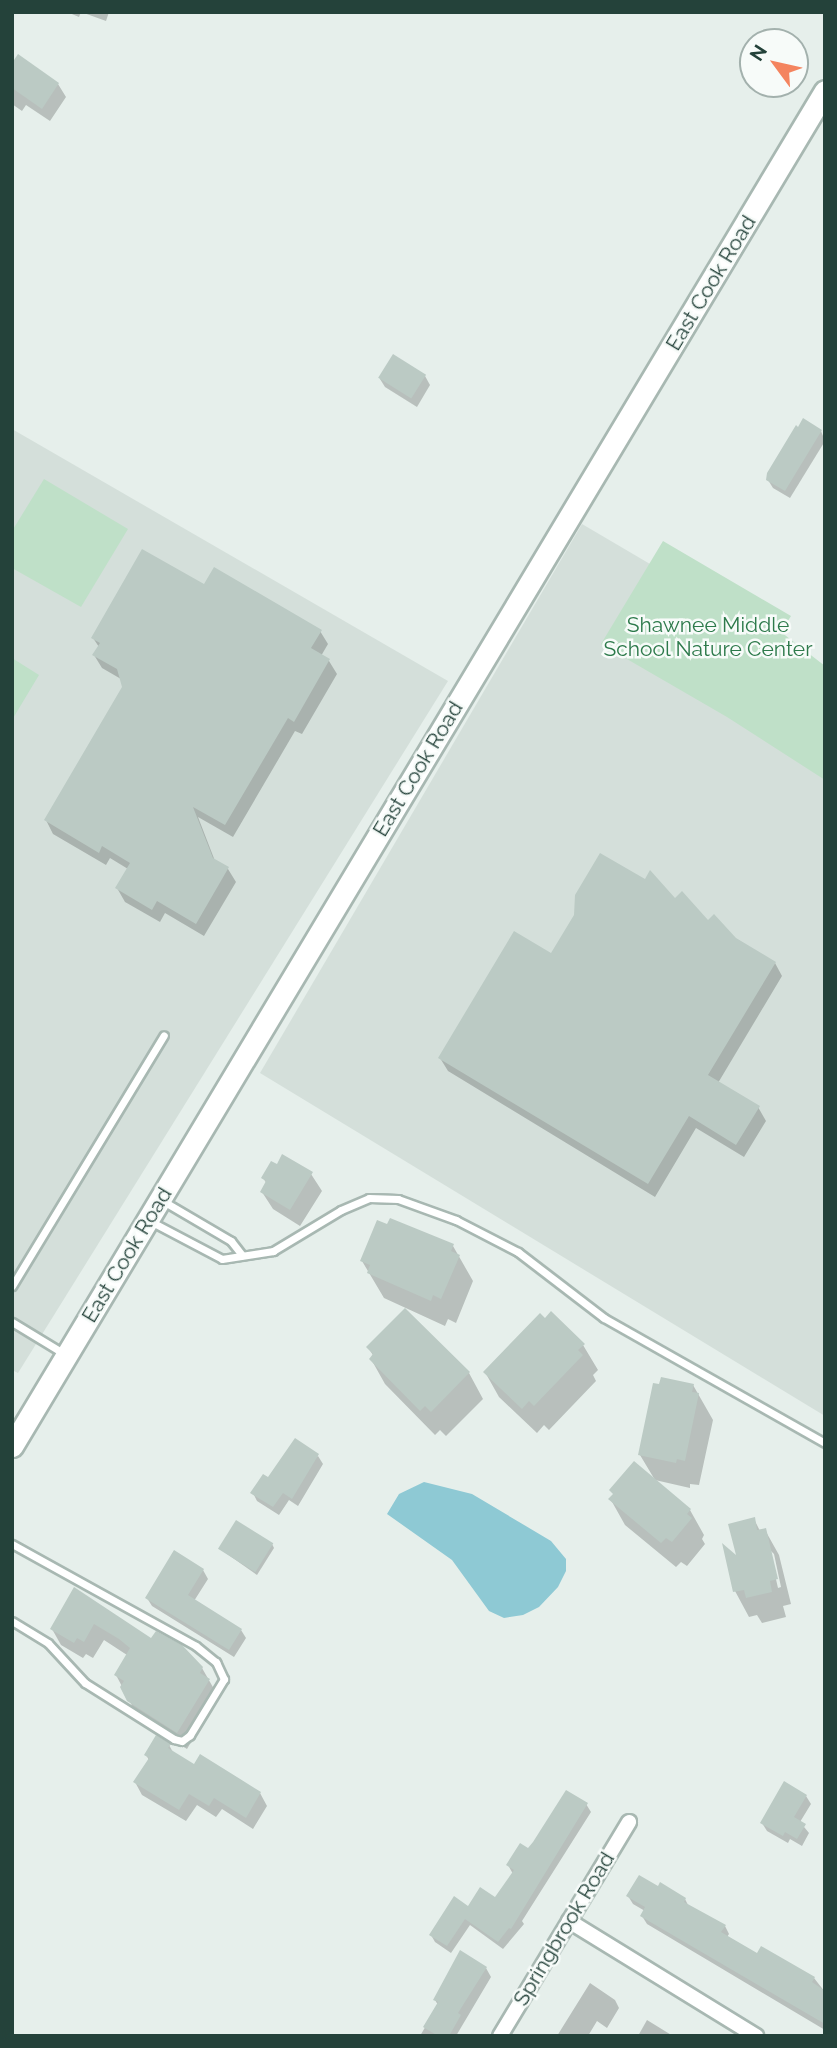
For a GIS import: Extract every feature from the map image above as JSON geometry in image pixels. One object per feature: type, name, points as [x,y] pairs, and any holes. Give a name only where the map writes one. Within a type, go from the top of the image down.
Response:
[{"type":"main road","name":"East Cook Road","points":[[12,1446],[825,91]]},
{"type":"street","name":"Springbrook Road","points":[[500,2036],[629,1822]]},
{"type":"street","points":[[569,1922],[756,2036]]},
{"type":"lane","points":[[12,1286],[164,1035]]},
{"type":"lane","points":[[148,1220],[222,1259],[273,1251],[341,1210],[369,1198],[398,1199],[456,1220],[518,1252],[604,1318],[825,1443]]},
{"type":"lane","points":[[160,1200],[232,1241],[242,1255]]},
{"type":"lane","points":[[12,1322],[67,1356]]},
{"type":"lane","points":[[12,1544],[196,1646],[216,1662],[224,1679],[190,1735],[182,1741],[174,1739],[85,1683],[48,1643],[12,1621]]},
{"type":"shaded area","points":[[12,429],[448,681],[18,1373],[12,1370]]},
{"type":"shaded area","points":[[582,524],[825,667],[825,1416],[260,1073]]},
{"type":"green space","points":[[44,479],[128,529],[81,607],[12,568],[12,531]]},
{"type":"green space","name":"Shawnee Middle School Nature Center","points":[[663,541],[791,616],[781,632],[825,666],[825,780],[727,717],[601,644]]},
{"type":"green space","points":[[12,658],[39,675],[12,720]]},
{"type":"water","points":[[424,1482],[472,1494],[551,1541],[566,1559],[566,1571],[558,1587],[539,1607],[523,1615],[504,1618],[489,1611],[452,1560],[387,1514],[399,1494]]},
{"type":"building","points":[[18,54],[59,83],[42,109],[12,88],[12,63]]},
{"type":"building","points":[[393,354],[426,375],[411,398],[378,378]]},
{"type":"building","points":[[803,418],[822,430],[785,491],[766,480],[767,473]]},
{"type":"building","points":[[142,549],[204,584],[214,567],[322,630],[311,648],[330,659],[294,722],[288,718],[225,825],[193,807],[213,858],[229,867],[196,924],[157,901],[152,910],[115,888],[130,863],[102,846],[99,853],[44,820],[122,687],[117,669],[92,655],[100,643],[91,638]]},
{"type":"building","points":[[600,853],[645,879],[650,870],[675,898],[682,891],[708,920],[714,914],[736,938],[776,962],[708,1075],[760,1106],[736,1145],[689,1116],[648,1184],[438,1058],[514,931],[551,953],[574,915],[575,895]]},
{"type":"building","points":[[282,1154],[313,1172],[290,1210],[260,1192],[266,1181],[261,1178],[271,1161],[277,1164]]},
{"type":"building","points":[[390,1218],[454,1244],[451,1251],[460,1255],[441,1299],[433,1295],[431,1301],[367,1273],[370,1265],[360,1261],[377,1220],[387,1224]]},
{"type":"building","points":[[405,1308],[470,1372],[431,1412],[425,1406],[420,1411],[369,1359],[373,1354],[366,1347]]},
{"type":"building","points":[[551,1311],[585,1344],[578,1350],[583,1355],[534,1406],[529,1401],[522,1409],[483,1372],[540,1313],[545,1318]]},
{"type":"building","points":[[661,1377],[694,1384],[692,1392],[699,1393],[685,1461],[677,1459],[676,1463],[638,1455],[653,1383],[659,1384]]},
{"type":"building","points":[[295,1438],[319,1454],[292,1499],[283,1493],[273,1507],[250,1493],[263,1474],[268,1477]]},
{"type":"building","points":[[634,1461],[691,1509],[687,1514],[692,1518],[672,1542],[666,1538],[661,1543],[608,1499],[613,1494],[609,1490]]},
{"type":"building","points":[[755,1517],[757,1530],[766,1528],[778,1579],[770,1581],[772,1592],[746,1598],[744,1590],[733,1592],[722,1543],[736,1555],[728,1524]]},
{"type":"building","points":[[236,1520],[273,1543],[255,1572],[218,1549]]},
{"type":"building","points":[[174,1550],[204,1569],[188,1595],[242,1629],[229,1650],[145,1598]]},
{"type":"building","points":[[74,1587],[151,1638],[156,1631],[182,1645],[203,1667],[200,1673],[210,1679],[177,1733],[127,1701],[120,1687],[124,1681],[114,1675],[130,1648],[94,1624],[84,1642],[77,1638],[74,1643],[50,1629]]},
{"type":"building","points":[[156,1735],[171,1744],[168,1748],[194,1764],[200,1754],[261,1792],[246,1818],[214,1798],[209,1806],[189,1794],[179,1810],[133,1782],[149,1758],[144,1755]]},
{"type":"building","points":[[784,1781],[807,1795],[794,1817],[806,1824],[797,1839],[785,1832],[783,1836],[760,1823]]},
{"type":"building","points":[[566,1790],[588,1803],[511,1929],[509,1928],[498,1942],[465,1919],[447,1946],[429,1935],[454,1896],[468,1906],[480,1887],[495,1897],[514,1870],[506,1865],[520,1843],[528,1848]]},
{"type":"building","points":[[639,1875],[658,1886],[660,1882],[686,1898],[684,1902],[726,1925],[721,1932],[757,1953],[761,1946],[815,1977],[812,1982],[825,1991],[825,2024],[640,1916],[645,1907],[626,1896]]},
{"type":"building","points":[[460,1950],[487,1967],[458,2013],[461,2015],[449,2036],[438,2036],[423,2027],[438,2002],[433,2000]]}]
